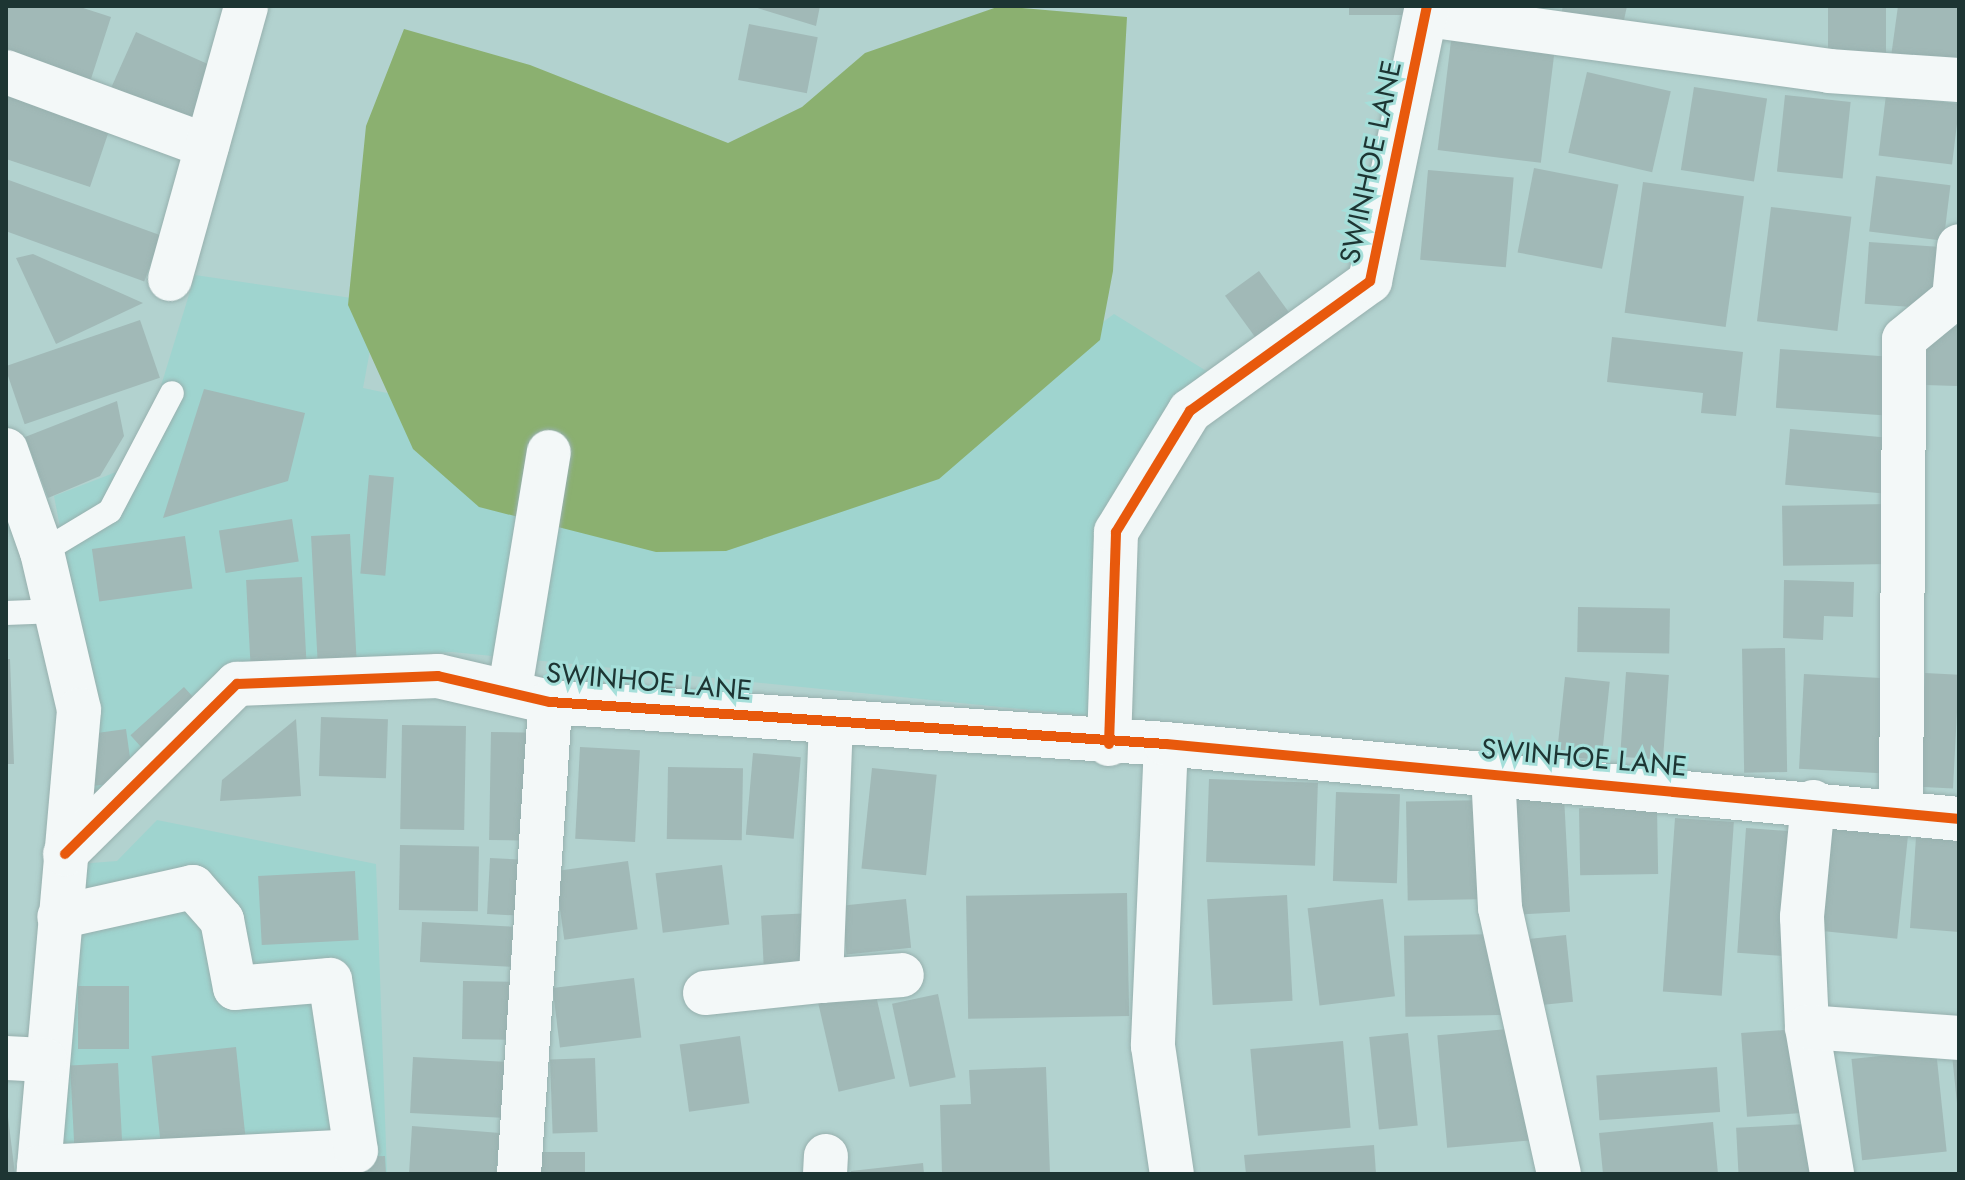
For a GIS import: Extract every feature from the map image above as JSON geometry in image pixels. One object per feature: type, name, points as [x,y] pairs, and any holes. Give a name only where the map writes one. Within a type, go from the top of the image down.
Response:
[{"type":"street","points":[[170,279],[246,6]]},
{"type":"street","points":[[1427,11],[1829,71],[1959,80]]},
{"type":"street","name":"SWINHOE LANE","points":[[1109,744],[1116,532],[1190,411],[1370,281],[1427,11]]},
{"type":"street","points":[[6,72],[207,146]]},
{"type":"street","points":[[1901,810],[1904,339],[1954,298],[1959,246]]},
{"type":"street","points":[[6,450],[42,552],[79,710],[59,917],[26,1059],[39,1171],[356,1151],[330,980],[235,988],[222,920],[193,887],[59,917]]},
{"type":"street","points":[[519,1174],[530,696],[549,452]]},
{"type":"street","name":"SWINHOE LANE","points":[[65,854],[237,684],[438,676],[530,696],[1109,744],[1166,744],[1901,810],[1959,819]]},
{"type":"street","points":[[821,981],[831,721]]},
{"type":"street","points":[[1166,744],[1153,1046],[1172,1174]]},
{"type":"street","points":[[1493,774],[1500,908],[1559,1174]]},
{"type":"street","points":[[1813,802],[1802,917],[1807,1027],[1832,1174]]},
{"type":"street","points":[[705,993],[902,975]]},
{"type":"street","points":[[1807,1027],[1959,1038]]},
{"type":"lane","points":[[42,552],[110,511],[172,393]]},
{"type":"lane","points":[[6,613],[57,611]]},
{"type":"shaded area","points":[[1000,6],[1127,17],[1113,271],[1100,340],[939,479],[726,551],[656,552],[479,507],[413,449],[348,305],[366,126],[404,29],[530,65],[728,143],[802,107],[865,53]]},
{"type":"shaded area","points":[[195,275],[379,302],[363,388],[497,416],[959,426],[1114,314],[1208,372],[1116,506],[1111,718],[452,652],[243,666],[108,808],[74,811],[89,675],[54,496],[137,464]]},
{"type":"shaded area","points":[[157,820],[376,864],[387,1174],[48,1174],[66,865],[117,861]]},
{"type":"building","points":[[6,6],[77,6],[111,17],[90,82],[6,54]]},
{"type":"building","points":[[751,6],[820,6],[816,26]]},
{"type":"building","points":[[1349,6],[1409,6],[1409,15],[1349,15]]},
{"type":"building","points":[[1563,6],[1627,6],[1621,34],[1560,19]]},
{"type":"building","points":[[1828,6],[1886,6],[1886,59],[1828,59]]},
{"type":"building","points":[[1898,6],[1959,6],[1956,73],[1890,64]]},
{"type":"building","points":[[749,24],[818,37],[807,93],[738,80]]},
{"type":"building","points":[[136,32],[220,69],[194,127],[110,90]]},
{"type":"building","points":[[1452,33],[1555,46],[1541,163],[1438,150]]},
{"type":"building","points":[[1587,72],[1671,91],[1652,172],[1568,153]]},
{"type":"building","points":[[6,84],[113,119],[90,187],[6,159]]},
{"type":"building","points":[[1694,87],[1767,99],[1754,182],[1681,170]]},
{"type":"building","points":[[1785,95],[1851,102],[1843,178],[1777,172]]},
{"type":"building","points":[[1886,95],[1959,104],[1952,165],[1879,156]]},
{"type":"building","points":[[1534,168],[1618,184],[1602,269],[1518,252]]},
{"type":"building","points":[[1428,170],[1514,177],[1506,267],[1420,260]]},
{"type":"building","points":[[1876,176],[1950,185],[1944,241],[1869,232]]},
{"type":"building","points":[[6,179],[161,235],[144,281],[6,231]]},
{"type":"building","points":[[1643,182],[1744,196],[1726,327],[1625,313]]},
{"type":"building","points":[[1771,207],[1851,217],[1837,331],[1757,321]]},
{"type":"building","points":[[1869,242],[1941,247],[1936,309],[1865,304]]},
{"type":"building","points":[[33,254],[143,303],[56,344],[16,258]]},
{"type":"building","points":[[1259,271],[1293,318],[1259,343],[1225,296]]},
{"type":"building","points":[[140,320],[160,378],[25,424],[6,366]]},
{"type":"building","points":[[1927,325],[1959,326],[1957,386],[1925,385]]},
{"type":"building","points":[[1612,337],[1743,352],[1736,416],[1701,413],[1703,393],[1607,382]]},
{"type":"building","points":[[1780,349],[1887,356],[1883,415],[1776,408]]},
{"type":"building","points":[[204,389],[305,413],[288,481],[163,518]]},
{"type":"building","points":[[117,401],[124,436],[100,476],[48,498],[25,437]]},
{"type":"building","points":[[1790,429],[1892,438],[1887,494],[1785,485]]},
{"type":"building","points":[[369,475],[394,477],[385,576],[360,574]]},
{"type":"building","points":[[1888,504],[1889,564],[1783,566],[1782,506]]},
{"type":"building","points":[[292,519],[299,561],[226,573],[219,531]]},
{"type":"building","points":[[350,534],[357,662],[318,664],[311,536]]},
{"type":"building","points":[[185,536],[192,588],[99,602],[92,549]]},
{"type":"building","points":[[302,577],[306,660],[250,663],[246,580]]},
{"type":"building","points":[[1784,580],[1854,582],[1853,617],[1824,616],[1823,640],[1783,638]]},
{"type":"building","points":[[1578,607],[1670,609],[1669,654],[1577,652]]},
{"type":"building","points":[[1785,648],[1787,772],[1744,773],[1742,649]]},
{"type":"building","points":[[6,659],[10,659],[14,764],[6,764]]},
{"type":"building","points":[[1626,672],[1669,675],[1663,760],[1620,757]]},
{"type":"building","points":[[1925,673],[1959,675],[1953,789],[1919,787]]},
{"type":"building","points":[[1804,674],[1886,678],[1881,773],[1799,769]]},
{"type":"building","points":[[1565,677],[1610,682],[1601,760],[1557,756]]},
{"type":"building","points":[[184,687],[204,709],[151,757],[130,735]]},
{"type":"building","points":[[321,717],[388,719],[386,778],[319,776]]},
{"type":"building","points":[[296,719],[301,796],[220,801],[222,780]]},
{"type":"building","points":[[402,725],[466,726],[464,830],[400,829]]},
{"type":"building","points":[[126,729],[133,780],[92,786],[84,735]]},
{"type":"building","points":[[491,732],[535,733],[533,841],[489,840]]},
{"type":"building","points":[[580,747],[640,750],[635,842],[575,839]]},
{"type":"building","points":[[753,753],[801,757],[794,839],[746,835]]},
{"type":"building","points":[[668,767],[743,768],[742,840],[667,839]]},
{"type":"building","points":[[872,768],[937,775],[926,875],[861,868]]},
{"type":"building","points":[[1209,779],[1318,783],[1315,866],[1206,862]]},
{"type":"building","points":[[1336,792],[1400,794],[1397,883],[1333,881]]},
{"type":"building","points":[[1564,796],[1570,912],[1522,914],[1516,799]]},
{"type":"building","points":[[1489,800],[1491,899],[1408,900],[1406,801]]},
{"type":"building","points":[[1657,807],[1658,874],[1580,875],[1579,808]]},
{"type":"building","points":[[1675,818],[1734,822],[1722,996],[1663,992]]},
{"type":"building","points":[[1829,822],[1909,830],[1897,939],[1818,930]]},
{"type":"building","points":[[1746,828],[1799,832],[1790,956],[1737,953]]},
{"type":"building","points":[[1916,837],[1959,841],[1959,932],[1910,928]]},
{"type":"building","points":[[400,845],[479,846],[478,911],[399,910]]},
{"type":"building","points":[[490,858],[525,860],[522,916],[487,914]]},
{"type":"building","points":[[628,861],[638,929],[564,940],[555,871]]},
{"type":"building","points":[[722,865],[729,925],[663,933],[655,873]]},
{"type":"building","points":[[355,871],[359,940],[262,945],[258,876]]},
{"type":"building","points":[[1127,893],[1129,1016],[968,1019],[966,896]]},
{"type":"building","points":[[1287,895],[1293,1001],[1213,1005],[1207,899]]},
{"type":"building","points":[[906,899],[911,948],[846,955],[841,906]]},
{"type":"building","points":[[1383,899],[1395,996],[1320,1006],[1308,908]]},
{"type":"building","points":[[812,913],[815,971],[764,974],[761,916]]},
{"type":"building","points":[[422,922],[513,927],[511,967],[420,962]]},
{"type":"building","points":[[1499,934],[1500,1015],[1405,1017],[1404,936]]},
{"type":"building","points":[[1566,935],[1573,1002],[1529,1006],[1522,940]]},
{"type":"building","points":[[634,978],[641,1038],[560,1048],[553,988]]},
{"type":"building","points":[[463,981],[518,982],[517,1040],[462,1039]]},
{"type":"building","points":[[78,986],[129,986],[129,1049],[78,1049]]},
{"type":"building","points":[[874,987],[895,1079],[839,1092],[817,1000]]},
{"type":"building","points":[[938,994],[956,1077],[910,1087],[892,1004]]},
{"type":"building","points":[[1519,1028],[1529,1141],[1447,1148],[1437,1035]]},
{"type":"building","points":[[1799,1029],[1805,1113],[1747,1117],[1741,1033]]},
{"type":"building","points":[[1408,1033],[1418,1125],[1379,1130],[1369,1037]]},
{"type":"building","points":[[740,1036],[749,1103],[689,1112],[680,1044]]},
{"type":"building","points":[[1343,1041],[1351,1128],[1258,1136],[1250,1049]]},
{"type":"building","points":[[236,1047],[246,1138],[161,1146],[151,1056]]},
{"type":"building","points":[[1936,1050],[1947,1151],[1862,1160],[1851,1059]]},
{"type":"building","points":[[1952,1055],[1959,1055],[1959,1103],[1957,1103]]},
{"type":"building","points":[[413,1057],[509,1062],[506,1118],[410,1113]]},
{"type":"building","points":[[595,1058],[598,1132],[553,1134],[550,1060]]},
{"type":"building","points":[[118,1063],[123,1154],[75,1156],[70,1066]]},
{"type":"building","points":[[1046,1067],[1050,1173],[942,1174],[940,1105],[971,1104],[969,1070]]},
{"type":"building","points":[[1717,1067],[1720,1112],[1599,1120],[1596,1075]]},
{"type":"building","points":[[8,1117],[15,1174],[6,1174]]},
{"type":"building","points":[[1713,1122],[1718,1174],[1603,1174],[1599,1133]]},
{"type":"building","points":[[1807,1124],[1810,1174],[1739,1174],[1736,1128]]},
{"type":"building","points":[[412,1126],[500,1133],[496,1174],[409,1174]]},
{"type":"building","points":[[1374,1145],[1376,1174],[1246,1174],[1244,1155]]},
{"type":"building","points":[[540,1152],[585,1152],[585,1174],[540,1174]]},
{"type":"building","points":[[385,1156],[386,1174],[299,1174],[299,1159]]},
{"type":"building","points":[[923,1163],[924,1174],[852,1174],[851,1171]]},
{"type":"cycle path","points":[[1109,744],[1116,532],[1190,411],[1370,281],[1427,6]]},
{"type":"cycle path","points":[[65,854],[237,684],[438,676],[550,702],[1166,744],[1959,819]]}]
